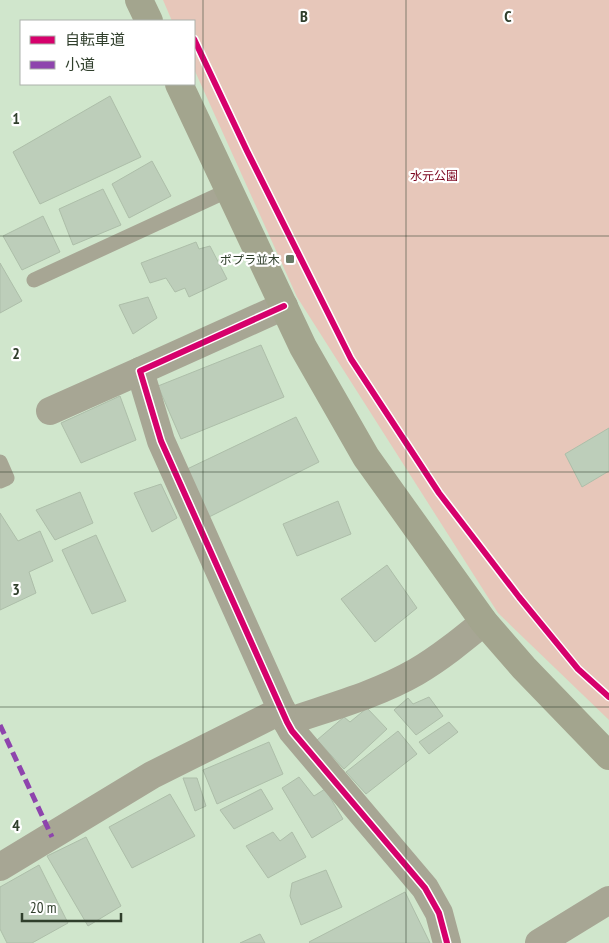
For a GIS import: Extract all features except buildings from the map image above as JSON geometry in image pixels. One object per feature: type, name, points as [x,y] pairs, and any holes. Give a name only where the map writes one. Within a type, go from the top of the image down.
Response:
[{"type":"street","points":[[139,0],[149,20]]},
{"type":"street","points":[[179,85],[303,347],[366,457],[484,622],[524,668],[609,756]]},
{"type":"street","points":[[50,411],[284,306]]},
{"type":"street","points":[[140,371],[161,441],[292,731],[425,888],[439,913],[447,943]]},
{"type":"street","points":[[0,867],[152,775],[284,716],[368,694],[416,672],[458,643],[484,622]]},
{"type":"street","points":[[539,943],[609,900]]},
{"type":"lane","points":[[34,280],[229,190]]},
{"type":"lane","points":[[0,462],[7,478],[0,481]]},
{"type":"green space","name":"水元公園","points":[[163,0],[609,0],[609,720],[498,613],[297,297],[195,71],[195,20],[172,20]]},
{"type":"marked path","points":[[0,725],[52,837]]},
{"type":"cycle path","points":[[195,41],[247,151],[351,359],[439,493],[519,597],[578,669],[609,697]]},
{"type":"cycle path","points":[[284,306],[140,371],[161,441],[287,722],[292,731],[425,888],[439,913],[447,943]]},
{"type":"place","name":"ポプラ並木","points":[[290,259]]}]
